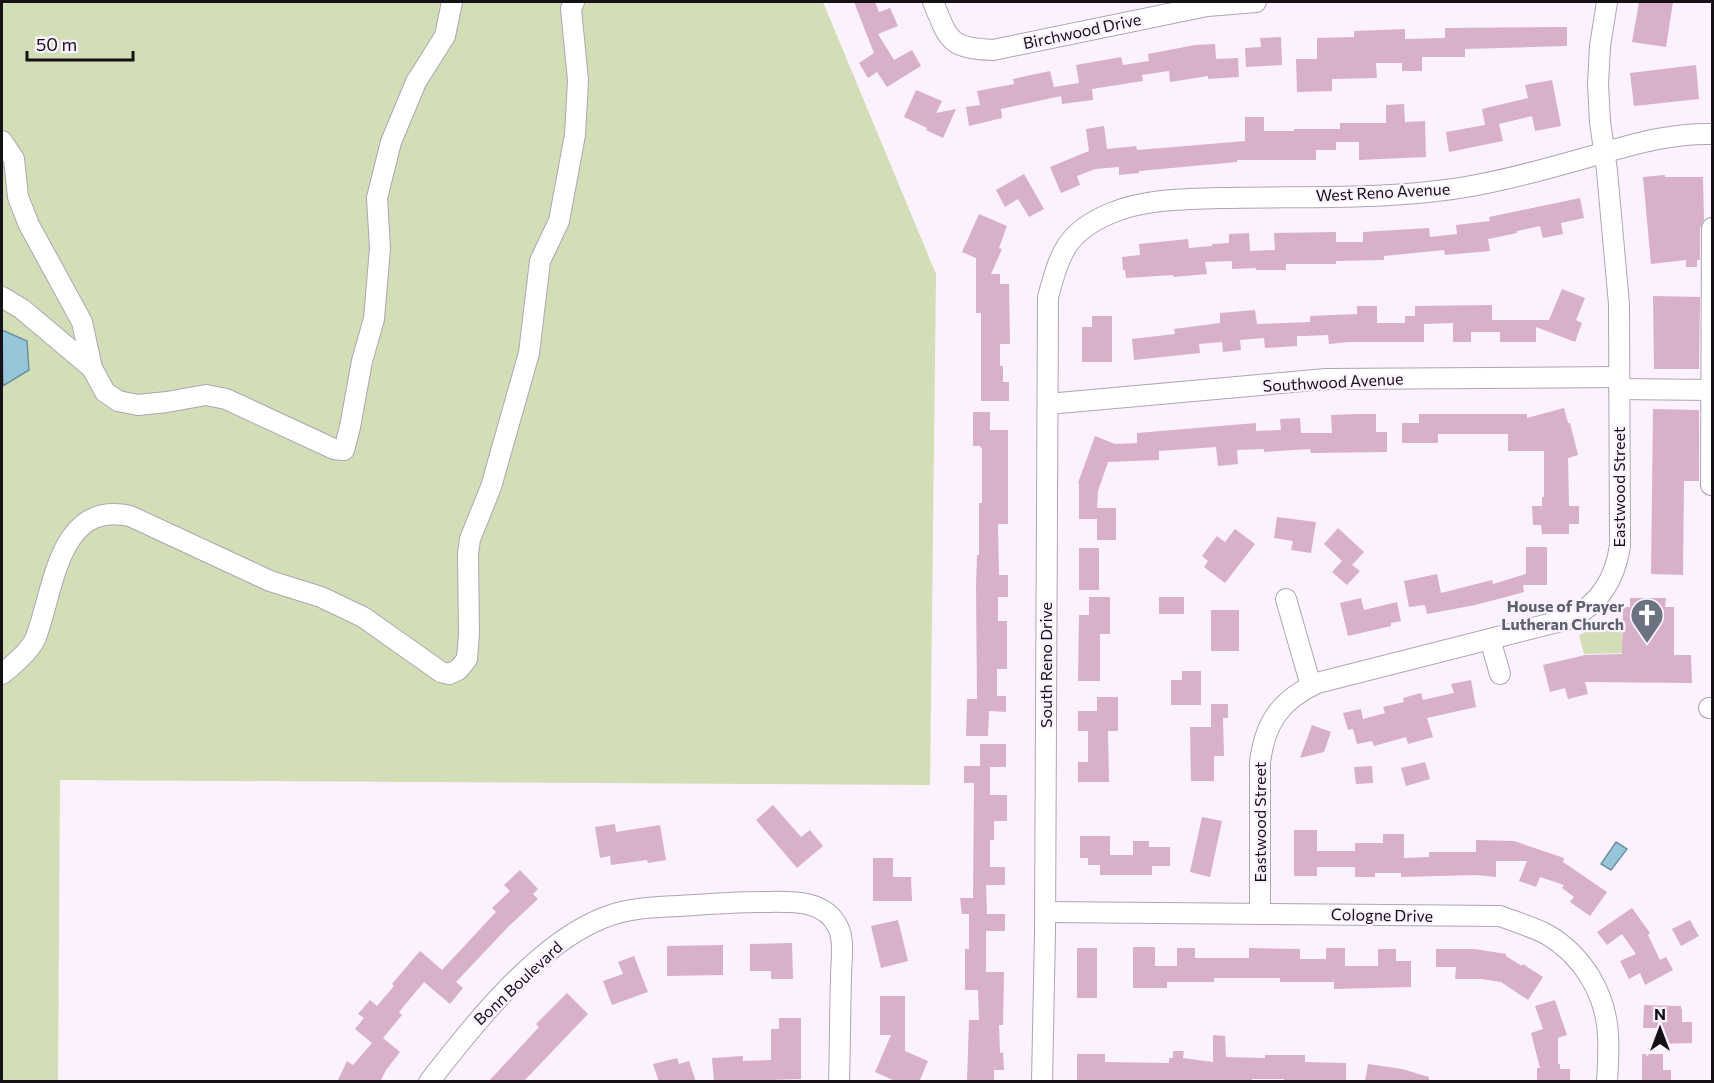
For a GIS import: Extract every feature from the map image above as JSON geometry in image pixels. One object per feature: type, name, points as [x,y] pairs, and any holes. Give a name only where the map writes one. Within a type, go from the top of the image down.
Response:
[{"type":"street","points":[[2,141],[14,159],[18,197],[28,225],[82,322],[92,368],[105,392],[118,401],[138,405],[206,395],[226,399],[334,449],[344,450],[362,361],[374,319],[380,248],[377,198],[391,142],[416,82],[445,36],[452,2]]},
{"type":"street","points":[[2,674],[36,639],[46,599],[59,563],[73,535],[87,521],[104,514],[117,513],[130,516],[270,581],[321,597],[363,617],[441,672],[449,674],[458,670],[467,658],[470,538],[490,487],[529,353],[540,261],[559,220],[575,135],[578,80],[570,9],[574,2]]},
{"type":"street","name":"Birchwood Drive","points":[[933,2],[947,36],[972,49],[993,50],[1132,11],[1256,2]]},
{"type":"street","name":"Eastwood Street","points":[[1260,914],[1262,745],[1276,713],[1288,700],[1311,686],[1569,619],[1591,606],[1611,579],[1620,546],[1619,304],[1598,84],[1600,46],[1607,2]]},
{"type":"street","name":"West Reno Avenue","points":[[1064,251],[1071,238],[1088,224],[1111,213],[1137,205],[1185,199],[1405,194],[1449,190],[1489,183],[1655,138],[1693,133],[1713,134]]},
{"type":"street","points":[[1711,484],[1713,228]]},
{"type":"street","name":"South Reno Drive","points":[[1042,1082],[1048,297],[1058,262],[1064,251]]},
{"type":"street","points":[[2,297],[22,309],[92,368]]},
{"type":"street","name":"Southwood Avenue","points":[[1048,404],[1326,379],[1619,383],[1711,390]]},
{"type":"street","points":[[1286,599],[1311,686]]},
{"type":"street","points":[[1490,639],[1500,674]]},
{"type":"street","name":"Bonn Boulevard","points":[[429,1082],[471,1028],[561,941],[603,918],[639,908],[735,902],[791,902],[811,905],[825,910],[840,930],[839,1082]]},
{"type":"street","name":"Cologne Drive","points":[[1045,912],[1500,916],[1547,935],[1564,946],[1590,977],[1605,1014],[1608,1035],[1607,1082]]},
{"type":"green space","points":[[2,2],[823,2],[936,274],[930,785],[60,780],[58,1081],[2,1082]]},
{"type":"green space","points":[[1593,629],[1622,630],[1622,638],[1628,638],[1627,653],[1584,654],[1579,635]]},
{"type":"water","points":[[2,330],[27,341],[29,370],[3,386]]},
{"type":"water","points":[[1616,842],[1627,849],[1611,870],[1601,864]]},
{"type":"building","points":[[854,2],[875,2],[879,12],[890,8],[898,26],[878,34],[894,60],[912,50],[921,66],[887,87],[877,72],[868,78],[859,63],[874,53]]},
{"type":"building","points":[[1639,2],[1673,2],[1666,47],[1632,42]]},
{"type":"building","points":[[1567,27],[1567,46],[1465,49],[1465,57],[1422,57],[1422,71],[1402,71],[1402,63],[1376,63],[1377,78],[1332,79],[1332,91],[1297,92],[1296,59],[1317,59],[1317,38],[1354,37],[1354,31],[1405,29],[1405,39],[1445,38],[1445,28]]},
{"type":"building","points":[[1281,37],[1282,65],[1246,67],[1245,48],[1261,47],[1260,38]]},
{"type":"building","points":[[1215,44],[1216,59],[1238,58],[1239,77],[1208,79],[1208,76],[1170,82],[1169,71],[1142,75],[1143,81],[1092,89],[1093,100],[1062,104],[1061,96],[1001,109],[1002,118],[969,126],[966,107],[980,105],[977,91],[1014,84],[1013,79],[1050,71],[1054,87],[1079,83],[1076,65],[1121,57],[1123,65],[1149,61],[1148,54],[1195,45]]},
{"type":"building","points":[[1696,65],[1699,99],[1634,106],[1630,73]]},
{"type":"building","points":[[1552,80],[1561,126],[1535,131],[1532,116],[1499,124],[1503,141],[1449,152],[1446,132],[1485,125],[1482,109],[1528,98],[1525,85]]},
{"type":"building","points":[[916,90],[942,101],[936,113],[956,109],[943,138],[904,117]]},
{"type":"building","points":[[1404,104],[1405,122],[1425,121],[1426,157],[1359,160],[1359,142],[1336,142],[1336,150],[1316,150],[1316,160],[1237,160],[1237,162],[1119,175],[1119,167],[1095,169],[1077,176],[1080,185],[1061,193],[1050,167],[1089,151],[1086,129],[1104,126],[1107,149],[1136,146],[1137,150],[1245,141],[1245,117],[1264,117],[1264,131],[1340,129],[1340,123],[1386,123],[1386,105]]},
{"type":"building","points":[[1024,174],[1044,209],[1029,217],[1018,199],[1005,207],[996,190]]},
{"type":"building","points":[[1665,175],[1665,177],[1703,177],[1704,220],[1700,228],[1700,260],[1697,260],[1697,267],[1686,267],[1686,260],[1651,264],[1643,177]]},
{"type":"building","points":[[1580,198],[1584,218],[1561,223],[1563,234],[1543,238],[1540,226],[1517,231],[1517,233],[1488,239],[1490,251],[1445,255],[1444,250],[1384,256],[1384,260],[1336,261],[1336,264],[1286,264],[1286,270],[1232,269],[1232,261],[1205,262],[1207,274],[1174,277],[1173,275],[1126,278],[1125,270],[1123,270],[1122,257],[1140,255],[1139,244],[1188,239],[1189,248],[1212,246],[1212,244],[1229,243],[1229,234],[1249,233],[1250,251],[1275,250],[1274,233],[1336,232],[1336,242],[1363,242],[1363,232],[1429,228],[1430,237],[1457,234],[1456,225],[1490,221],[1489,217]]},
{"type":"building","points":[[979,214],[1007,226],[999,248],[1002,249],[991,274],[1000,274],[1000,284],[1009,284],[1010,344],[1000,344],[1000,366],[1003,366],[1003,382],[1009,382],[1009,401],[981,401],[981,313],[976,313],[976,258],[962,252]]},
{"type":"building","points":[[1562,289],[1585,298],[1576,320],[1582,323],[1575,342],[1536,327],[1536,342],[1500,342],[1500,332],[1471,332],[1471,342],[1453,342],[1453,323],[1424,324],[1424,342],[1329,344],[1328,335],[1297,336],[1297,346],[1265,348],[1264,338],[1240,340],[1241,350],[1223,352],[1222,342],[1199,344],[1200,353],[1134,360],[1132,339],[1175,334],[1174,329],[1220,323],[1220,313],[1255,310],[1257,324],[1310,322],[1310,316],[1357,314],[1357,306],[1377,306],[1377,323],[1405,323],[1405,316],[1415,316],[1415,306],[1492,305],[1492,320],[1549,320]]},
{"type":"building","points":[[1653,296],[1700,297],[1699,369],[1654,369]]},
{"type":"building","points":[[1092,316],[1112,316],[1112,362],[1082,362],[1082,327],[1092,327]]},
{"type":"building","points":[[1564,408],[1578,455],[1568,458],[1569,506],[1579,506],[1579,524],[1569,524],[1569,534],[1542,534],[1541,525],[1533,525],[1532,506],[1542,506],[1542,497],[1544,497],[1544,451],[1508,451],[1508,434],[1438,434],[1438,443],[1402,443],[1402,423],[1419,423],[1419,414],[1527,414],[1527,418]]},
{"type":"building","points":[[1653,409],[1699,410],[1699,481],[1684,481],[1683,575],[1651,574]]},
{"type":"building","points":[[973,412],[990,412],[990,430],[1008,430],[1008,524],[998,524],[999,575],[1008,575],[1008,597],[998,597],[998,621],[1007,621],[1007,669],[997,669],[997,696],[1006,696],[1006,712],[989,711],[988,736],[966,736],[967,699],[977,699],[976,587],[977,555],[979,555],[979,503],[982,503],[982,449],[980,446],[973,446]]},
{"type":"building","points":[[1376,414],[1376,432],[1387,432],[1387,452],[1311,453],[1310,449],[1264,452],[1264,449],[1237,450],[1238,464],[1218,466],[1216,447],[1159,451],[1159,460],[1108,462],[1098,491],[1097,508],[1116,508],[1116,540],[1097,540],[1097,519],[1079,519],[1078,483],[1095,436],[1115,444],[1137,443],[1137,433],[1256,423],[1256,431],[1281,430],[1280,419],[1300,418],[1301,433],[1332,433],[1331,415]]},
{"type":"building","points":[[1277,517],[1316,522],[1311,553],[1291,550],[1293,541],[1274,538]]},
{"type":"building","points":[[1338,528],[1364,552],[1352,565],[1360,571],[1347,585],[1332,572],[1342,561],[1324,544]]},
{"type":"building","points":[[1235,529],[1255,544],[1225,583],[1204,567],[1208,561],[1202,556],[1217,536],[1225,542]]},
{"type":"building","points":[[1526,547],[1547,547],[1547,585],[1523,585],[1524,592],[1475,605],[1427,614],[1425,605],[1409,607],[1404,581],[1437,574],[1441,593],[1492,580],[1493,584],[1526,574]]},
{"type":"building","points":[[1079,548],[1099,548],[1099,590],[1079,590]]},
{"type":"building","points":[[1089,597],[1110,597],[1110,634],[1100,634],[1100,681],[1078,681],[1079,615],[1089,615]]},
{"type":"building","points":[[1159,597],[1184,597],[1184,614],[1159,614]]},
{"type":"building","points":[[1361,598],[1364,610],[1397,602],[1401,621],[1391,623],[1391,626],[1348,636],[1340,603]]},
{"type":"building","points":[[1630,598],[1666,598],[1665,607],[1674,607],[1674,655],[1691,655],[1692,683],[1585,682],[1588,694],[1568,699],[1565,688],[1550,692],[1543,665],[1585,655],[1622,654],[1623,607],[1630,607]]},
{"type":"building","points":[[1211,610],[1239,610],[1239,651],[1211,651]]},
{"type":"building","points":[[1182,671],[1201,671],[1201,705],[1171,705],[1171,680],[1182,680]]},
{"type":"building","points":[[1471,680],[1476,707],[1427,718],[1433,737],[1408,744],[1406,737],[1374,746],[1372,741],[1357,744],[1353,729],[1348,730],[1343,713],[1361,709],[1363,719],[1385,713],[1383,707],[1404,702],[1403,698],[1421,693],[1423,700],[1454,693],[1451,684]]},
{"type":"building","points":[[1097,697],[1118,697],[1118,731],[1108,731],[1109,782],[1078,782],[1078,762],[1088,762],[1088,731],[1078,731],[1078,711],[1097,711]]},
{"type":"building","points":[[1211,704],[1228,704],[1228,718],[1223,718],[1224,756],[1214,756],[1214,781],[1191,781],[1190,727],[1211,727]]},
{"type":"building","points":[[1312,725],[1331,732],[1324,752],[1300,758]]},
{"type":"building","points":[[980,744],[1006,744],[1006,767],[990,767],[990,795],[1007,795],[1007,821],[994,821],[994,840],[990,840],[990,867],[1005,867],[1005,885],[986,885],[987,914],[1005,914],[1005,931],[986,931],[986,972],[1004,972],[1003,1025],[999,1025],[1000,1053],[1003,1052],[1004,1070],[994,1070],[994,1080],[967,1081],[969,1020],[979,1020],[978,990],[965,990],[965,949],[969,949],[969,914],[962,914],[960,898],[973,898],[974,783],[964,783],[964,766],[980,766]]},
{"type":"building","points":[[1425,762],[1430,779],[1406,786],[1401,768]]},
{"type":"building","points":[[1372,766],[1373,783],[1356,784],[1354,767]]},
{"type":"building","points":[[773,805],[801,837],[810,830],[823,846],[797,868],[756,820]]},
{"type":"building","points":[[1202,817],[1222,821],[1210,877],[1190,872]]},
{"type":"building","points":[[615,824],[616,832],[660,825],[666,860],[611,865],[610,856],[600,858],[595,827]]},
{"type":"building","points":[[1294,830],[1317,830],[1317,851],[1355,851],[1355,843],[1383,843],[1383,834],[1404,834],[1404,858],[1429,857],[1429,852],[1476,852],[1476,840],[1514,841],[1564,858],[1563,862],[1607,892],[1590,916],[1570,902],[1574,897],[1562,888],[1564,885],[1540,877],[1536,887],[1519,881],[1527,861],[1496,861],[1496,877],[1476,875],[1401,877],[1401,873],[1375,873],[1375,877],[1355,877],[1355,867],[1317,867],[1317,876],[1294,876]]},
{"type":"building","points":[[1080,836],[1110,836],[1110,855],[1133,855],[1133,841],[1149,841],[1149,847],[1170,847],[1170,866],[1152,866],[1152,875],[1100,875],[1100,865],[1088,865],[1088,858],[1080,858]]},
{"type":"building","points":[[873,858],[893,858],[893,877],[911,877],[912,901],[873,901]]},
{"type":"building","points":[[520,870],[538,889],[533,894],[538,899],[456,982],[463,988],[450,1004],[424,982],[399,1012],[402,1015],[383,1038],[400,1052],[380,1082],[337,1082],[347,1061],[353,1065],[372,1043],[355,1029],[364,1018],[358,1014],[370,1000],[377,1006],[420,951],[442,970],[496,912],[492,908],[510,891],[504,885]]},
{"type":"building","points":[[1632,908],[1650,933],[1648,935],[1660,960],[1666,957],[1673,970],[1645,985],[1640,973],[1629,979],[1620,961],[1636,954],[1622,934],[1607,945],[1597,932]]},
{"type":"building","points":[[898,920],[908,961],[881,968],[871,926]]},
{"type":"building","points":[[1690,920],[1699,936],[1681,946],[1672,929]]},
{"type":"building","points":[[792,943],[793,979],[771,979],[771,971],[750,971],[750,944]]},
{"type":"building","points":[[723,945],[723,975],[667,976],[667,946]]},
{"type":"building","points":[[1133,947],[1155,947],[1155,966],[1177,966],[1177,948],[1195,948],[1195,958],[1249,958],[1249,948],[1300,949],[1300,959],[1326,959],[1326,948],[1345,948],[1345,966],[1378,966],[1378,949],[1396,949],[1396,961],[1411,961],[1411,987],[1334,989],[1334,982],[1280,982],[1280,978],[1214,978],[1214,982],[1167,982],[1167,988],[1133,988]]},
{"type":"building","points":[[1077,948],[1097,948],[1097,998],[1077,998]]},
{"type":"building","points":[[1436,949],[1475,949],[1506,954],[1543,977],[1528,1000],[1501,982],[1455,979],[1456,967],[1436,967]]},
{"type":"building","points":[[634,956],[648,992],[612,1005],[603,981],[623,974],[618,962]]},
{"type":"building","points":[[567,993],[588,1014],[523,1082],[488,1082],[539,1027],[536,1024]]},
{"type":"building","points":[[880,996],[905,996],[905,1051],[928,1061],[919,1082],[897,1082],[875,1072],[891,1035],[880,1035]]},
{"type":"building","points":[[1555,1000],[1567,1035],[1558,1038],[1558,1064],[1560,1064],[1560,1069],[1570,1069],[1570,1082],[1537,1082],[1537,1068],[1540,1068],[1531,1033],[1543,1029],[1535,1006]]},
{"type":"building","points":[[1644,1005],[1681,1006],[1682,1022],[1692,1022],[1692,1043],[1660,1044],[1660,1028],[1643,1028]]},
{"type":"building","points":[[779,1018],[801,1018],[801,1079],[714,1082],[712,1058],[743,1056],[743,1061],[771,1060],[771,1029],[779,1029]]},
{"type":"building","points":[[1213,1035],[1225,1036],[1226,1057],[1265,1058],[1265,1055],[1305,1055],[1305,1062],[1346,1063],[1346,1082],[1284,1082],[1284,1079],[1252,1079],[1252,1082],[1082,1082],[1082,1080],[1077,1080],[1077,1054],[1105,1054],[1105,1062],[1169,1063],[1169,1058],[1173,1058],[1173,1051],[1184,1051],[1183,1058],[1213,1062]]},
{"type":"building","points":[[1642,1054],[1663,1054],[1663,1070],[1671,1070],[1671,1082],[1642,1082]]},
{"type":"building","points":[[677,1058],[679,1064],[689,1061],[696,1082],[659,1082],[653,1064]]},
{"type":"building","points":[[1368,1064],[1402,1069],[1429,1077],[1429,1082],[1365,1082]]},
{"type":"place","name":"House of Prayer Lutheran Church","points":[[1647,644]]}]
